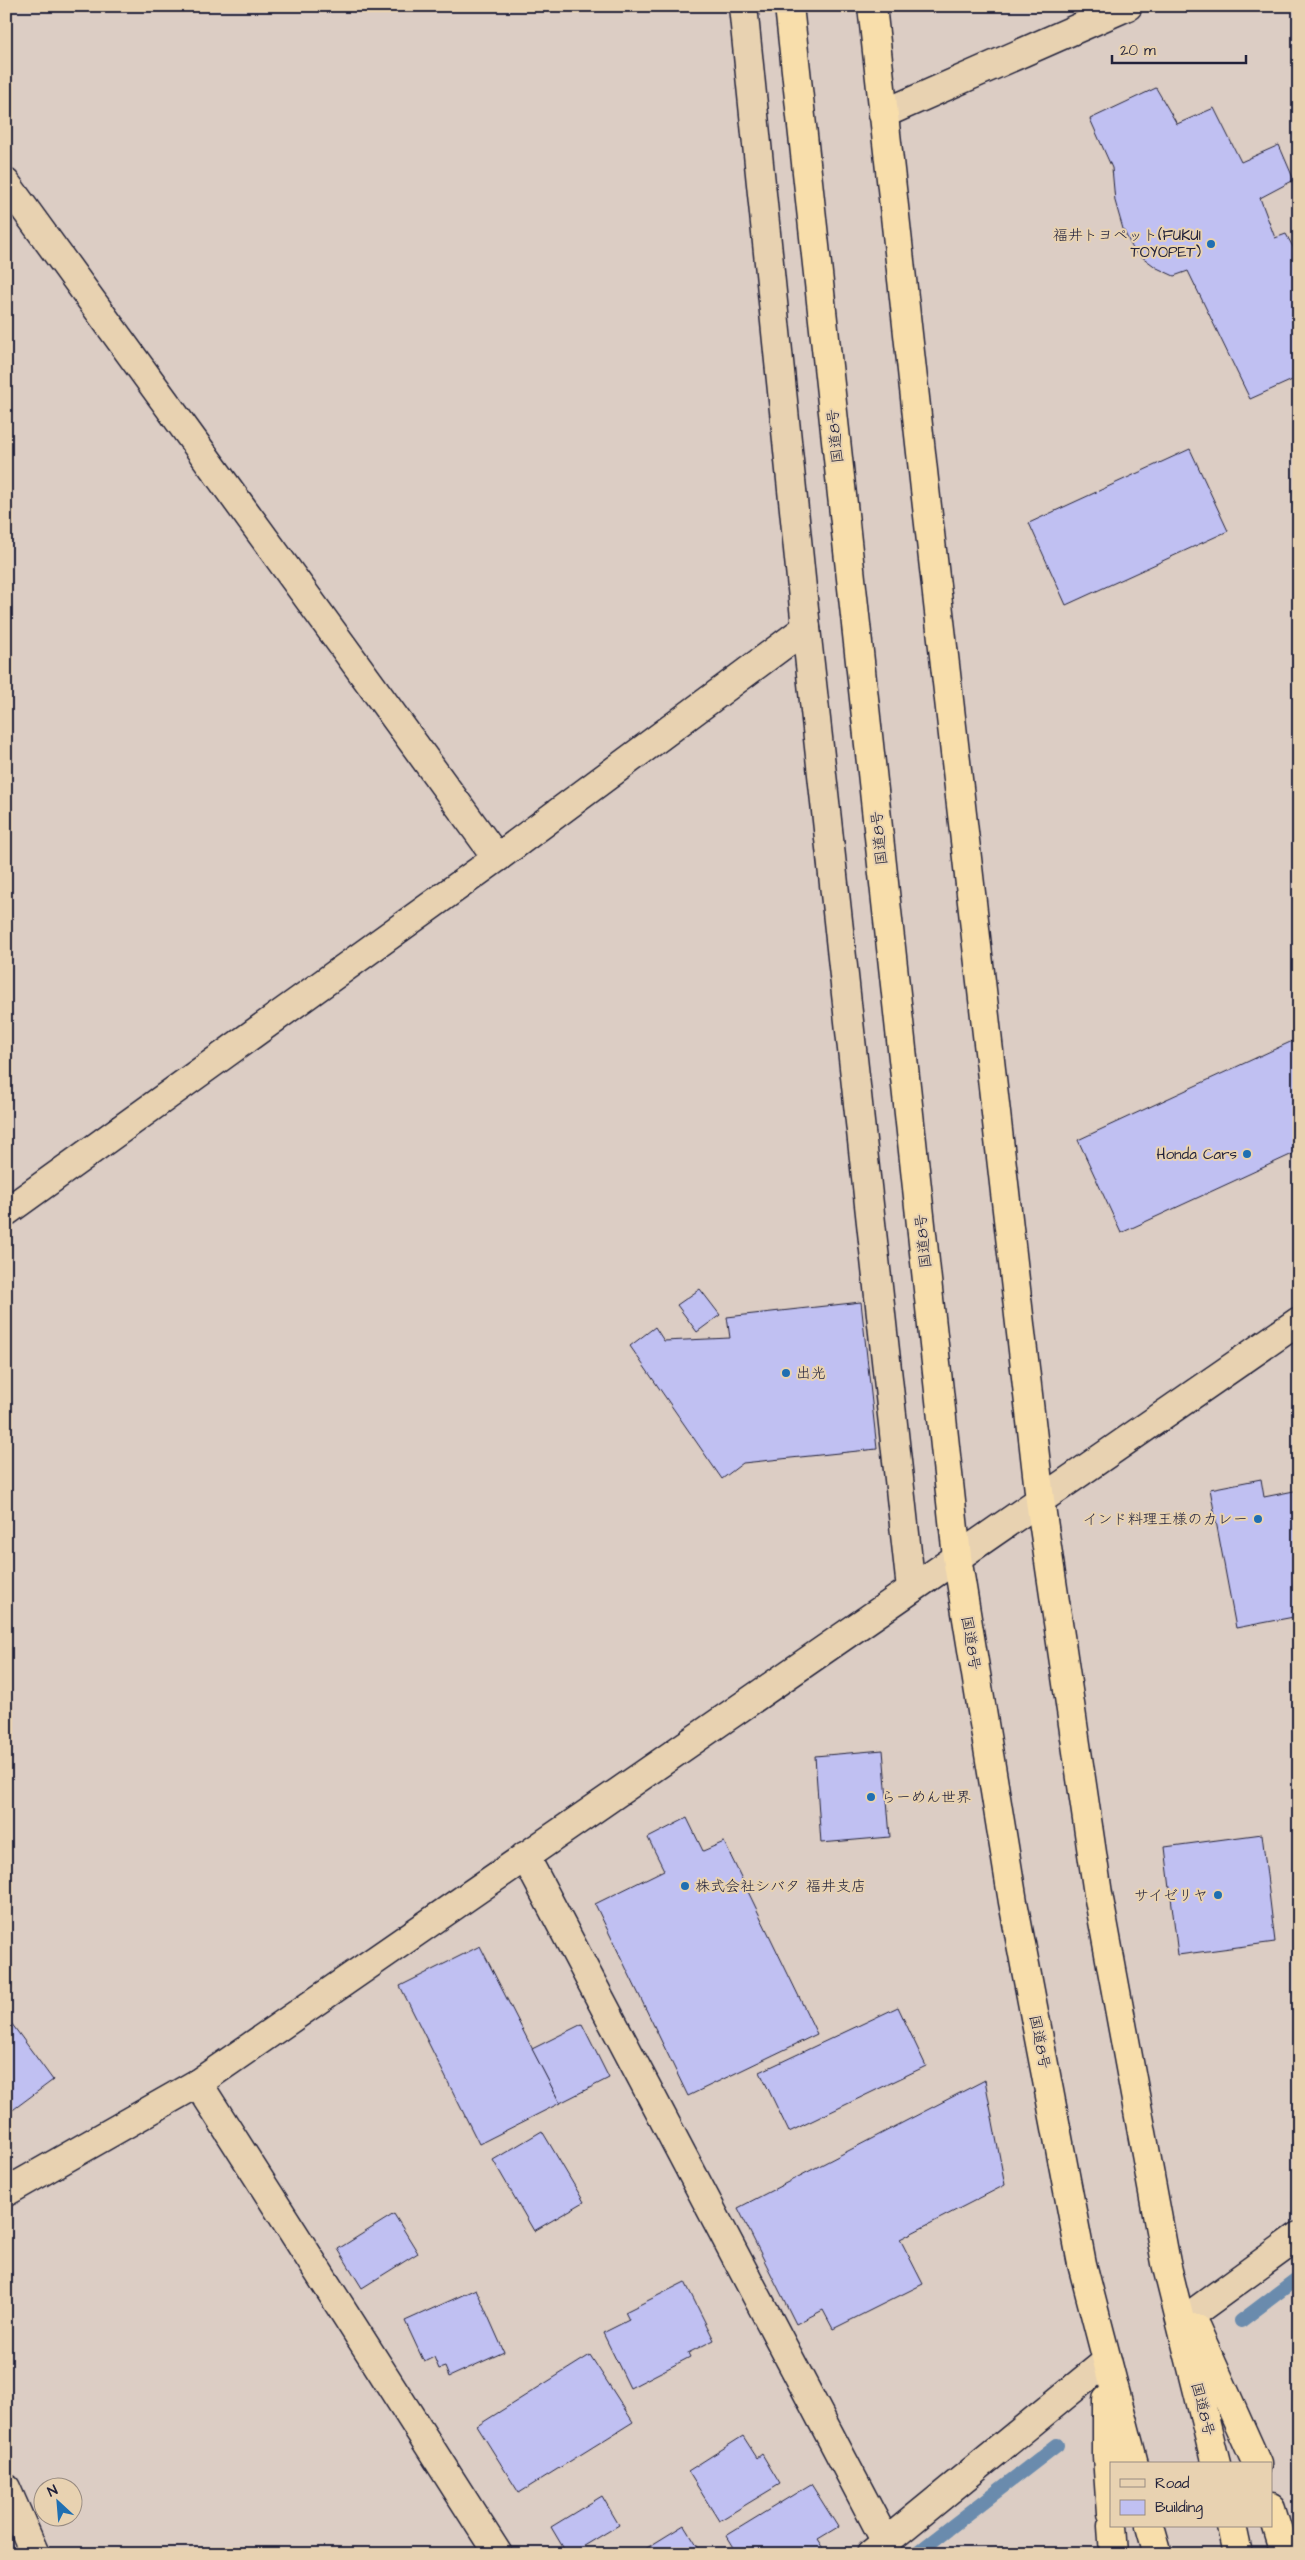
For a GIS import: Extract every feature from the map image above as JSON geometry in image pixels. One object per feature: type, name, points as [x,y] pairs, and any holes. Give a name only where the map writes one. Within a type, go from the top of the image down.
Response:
[{"type":"highway","name":"国道8号","points":[[789,6],[957,1557],[1013,1902],[1082,2264],[1133,2462]]},
{"type":"highway","name":"国道8号","points":[[872,6],[1040,1500],[1098,1894],[1166,2263],[1186,2320],[1216,2462]]},
{"type":"highway","points":[[1186,2320],[1256,2462]]},
{"type":"highway","points":[[1107,2361],[1107,2456],[1110,2499]]},
{"type":"highway","points":[[1272,2511],[1285,2554]]},
{"type":"highway","points":[[1112,2528],[1114,2554]]},
{"type":"highway","points":[[1151,2528],[1158,2554]]},
{"type":"highway","points":[[1232,2528],[1238,2554]]},
{"type":"street","points":[[743,6],[806,628],[910,1589]]},
{"type":"street","points":[[883,114],[1128,6]]},
{"type":"street","points":[[6,183],[497,858]]},
{"type":"street","points":[[6,1212],[497,858],[806,628]]},
{"type":"street","points":[[6,2192],[198,2083],[1299,1321]]},
{"type":"street","points":[[525,1856],[878,2548],[1107,2361]]},
{"type":"street","points":[[198,2083],[498,2554]]},
{"type":"street","points":[[1186,2320],[1299,2236]]},
{"type":"street","points":[[6,2488],[34,2554]]},
{"type":"building","name":"福井トヨペット(FUKUI TOYOPET)","points":[[1156,88],[1177,124],[1214,108],[1241,162],[1279,145],[1294,180],[1260,198],[1275,238],[1286,234],[1299,258],[1299,377],[1250,399],[1188,271],[1174,276],[1157,268],[1134,251],[1123,229],[1115,201],[1112,168],[1090,119]]},
{"type":"building","points":[[1190,449],[1228,531],[1066,605],[1029,523]]},
{"type":"building","points":[[1299,1038],[1299,1151],[1121,1233],[1078,1140]]},
{"type":"building","points":[[700,1289],[720,1315],[697,1332],[677,1305]]},
{"type":"building","points":[[861,1302],[877,1449],[743,1463],[722,1479],[630,1346],[655,1327],[664,1341],[730,1338],[727,1317]]},
{"type":"building","points":[[1261,1479],[1264,1497],[1299,1490],[1299,1616],[1236,1628],[1210,1489]]},
{"type":"building","points":[[883,1750],[890,1837],[821,1843],[815,1756]]},
{"type":"building","points":[[687,1818],[703,1851],[724,1842],[817,2034],[688,2096],[595,1904],[664,1870],[648,1838]]},
{"type":"building","points":[[1262,1834],[1275,1942],[1178,1955],[1165,1847]]},
{"type":"building","points":[[480,1946],[560,2103],[479,2144],[400,1986]]},
{"type":"building","points":[[898,2007],[926,2066],[789,2132],[760,2072]]},
{"type":"building","points":[[6,2016],[53,2080],[6,2115]]},
{"type":"building","points":[[582,2024],[609,2078],[560,2103],[532,2049]]},
{"type":"building","points":[[985,2080],[1005,2185],[900,2239],[923,2284],[833,2329],[823,2310],[796,2324],[738,2208]]},
{"type":"building","points":[[542,2131],[584,2202],[534,2231],[493,2160]]},
{"type":"building","points":[[394,2214],[418,2253],[362,2288],[338,2249]]},
{"type":"building","points":[[685,2282],[714,2340],[688,2353],[690,2357],[630,2388],[603,2333],[629,2320],[625,2312]]},
{"type":"building","points":[[476,2289],[504,2352],[449,2377],[445,2367],[439,2369],[434,2357],[424,2362],[405,2321]]},
{"type":"building","points":[[590,2355],[633,2422],[519,2493],[477,2426]]},
{"type":"building","points":[[743,2436],[757,2458],[762,2454],[780,2484],[719,2521],[688,2471]]},
{"type":"building","points":[[811,2484],[838,2527],[818,2539],[827,2553],[737,2554],[726,2536]]},
{"type":"building","points":[[602,2496],[619,2525],[571,2554],[567,2554],[551,2527]]},
{"type":"building","points":[[684,2525],[702,2554],[637,2554]]},
{"type":"waterway","points":[[1241,2321],[1299,2277]]},
{"type":"waterway","points":[[916,2554],[1057,2445]]},
{"type":"place","name":"福井トヨペット(FUKUI TOYOPET)","points":[[1211,244]]},
{"type":"place","name":"Honda Cars","points":[[1247,1154]]},
{"type":"place","name":"出光","points":[[786,1373]]},
{"type":"place","name":"インド料理王様のカレー","points":[[1258,1519]]},
{"type":"place","name":"らーめん世界","points":[[871,1797]]},
{"type":"place","name":"株式会社シバタ 福井支店","points":[[685,1886]]},
{"type":"place","name":"サイゼリヤ","points":[[1218,1895]]}]
